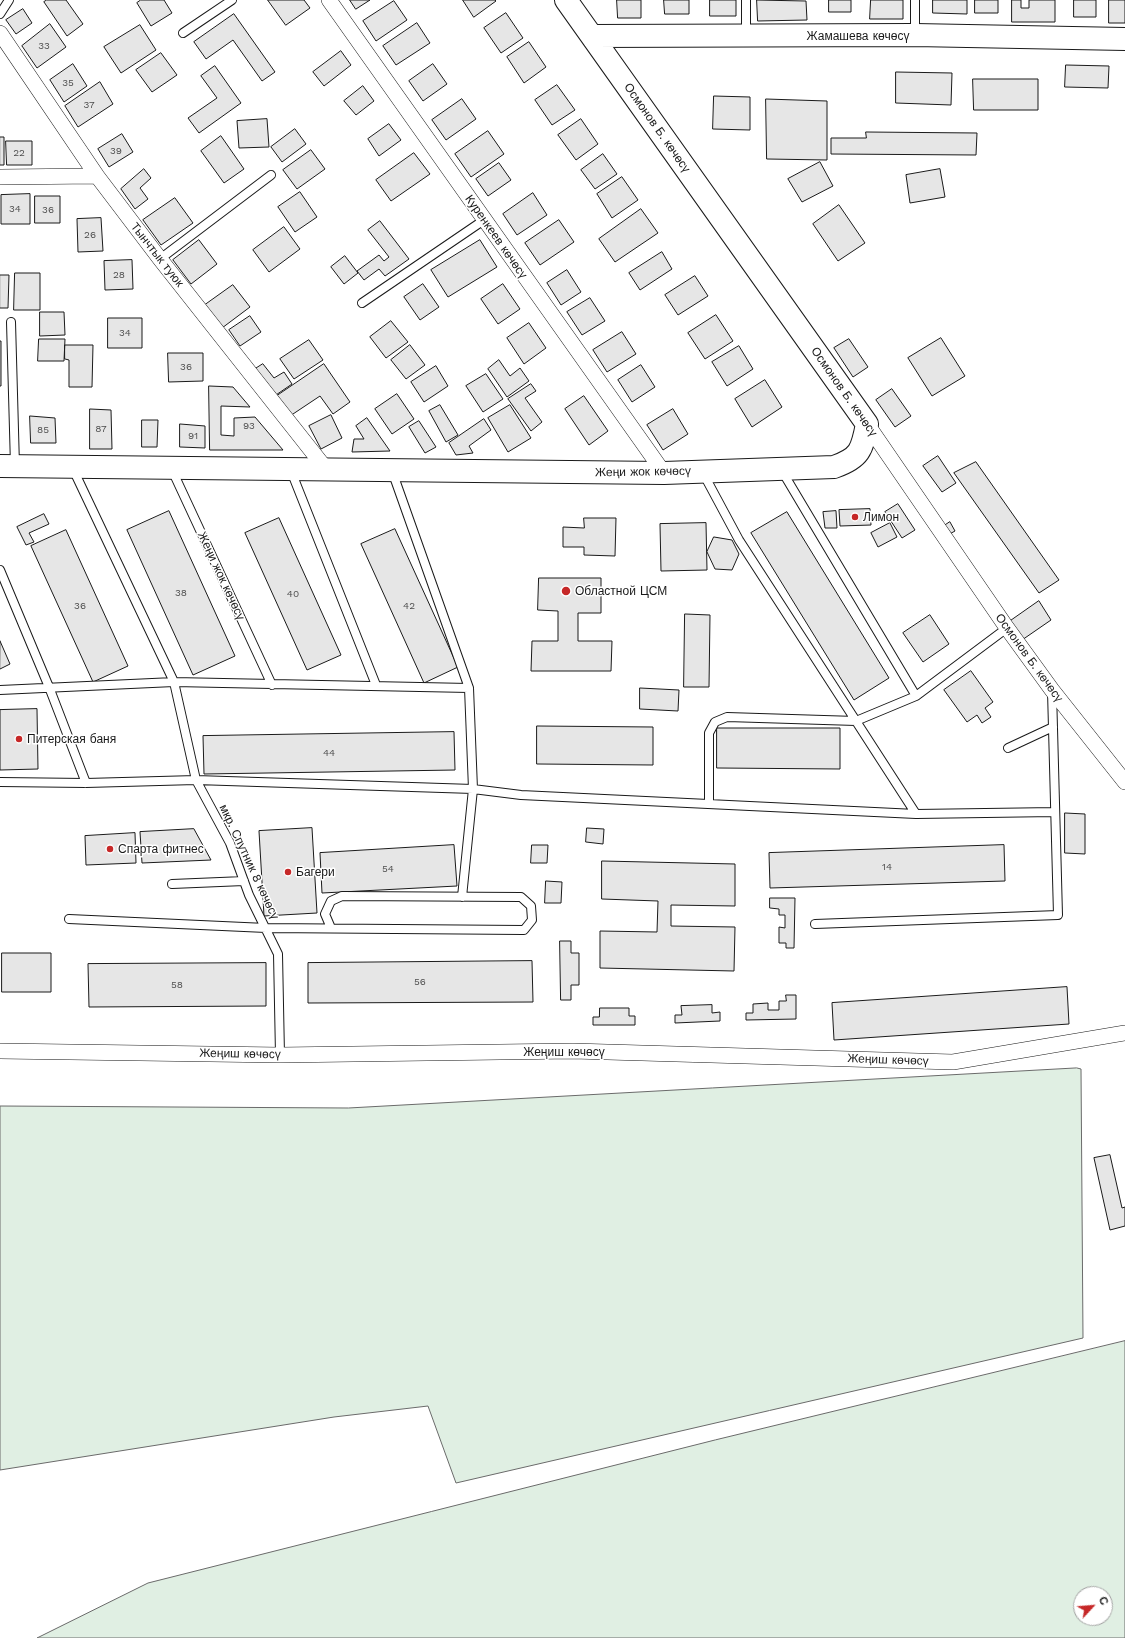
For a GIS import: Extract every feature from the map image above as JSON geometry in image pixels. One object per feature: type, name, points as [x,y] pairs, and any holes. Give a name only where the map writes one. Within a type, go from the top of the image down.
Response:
[{"type":"main road","name":"Осмонов Б. көчөсү","points":[[566,0],[867,424]]},
{"type":"main road","name":"Жамашева көчөсү","points":[[592,36],[915,35],[1125,39]]},
{"type":"main road","name":"Жеңи жок көчөсү","points":[[8,466],[664,473],[702,470],[834,467],[850,462],[863,446],[867,424]]},
{"type":"street","name":"Куренкеев көчөсү","points":[[329,0],[664,473]]},
{"type":"street","name":"Тынчтык туюк","points":[[0,33],[97,176],[160,259],[326,469]]},
{"type":"street","points":[[0,177],[97,176]]},
{"type":"street","name":"Осмонов Б. көчөсү","points":[[867,424],[1007,628],[1052,690],[1125,782]]},
{"type":"street","name":"Жеңиш көчөсү","points":[[0,1051],[280,1055],[573,1051],[953,1062],[1125,1033]]},
{"type":"lane","points":[[0,14],[9,0]]},
{"type":"lane","points":[[183,33],[232,0]]},
{"type":"lane","points":[[746,0],[746,36]]},
{"type":"lane","points":[[915,0],[915,35]]},
{"type":"lane","points":[[160,259],[271,175]]},
{"type":"lane","points":[[362,303],[484,220]]},
{"type":"lane","points":[[8,466],[11,322]]},
{"type":"lane","name":"мкр. Спутник 8 көчөсү","points":[[71,467],[174,682],[196,780],[230,843],[244,881],[278,954],[280,1055]]},
{"type":"lane","name":"Жеңи жок көчөсү","points":[[171,468],[272,685]]},
{"type":"lane","points":[[290,468],[376,685]]},
{"type":"lane","points":[[781,469],[916,696]]},
{"type":"lane","points":[[392,470],[469,688],[472,789],[462,897]]},
{"type":"lane","points":[[702,470],[739,540],[916,814]]},
{"type":"lane","points":[[0,570],[49,687],[86,783]]},
{"type":"lane","points":[[709,804],[709,733],[716,722],[727,718],[856,721],[916,696],[1007,628]]},
{"type":"lane","points":[[0,690],[174,682],[469,688]]},
{"type":"lane","points":[[816,924],[1058,915],[1052,690]]},
{"type":"lane","points":[[1008,748],[1053,727]]},
{"type":"lane","points":[[0,782],[86,783],[196,780],[472,789],[521,795],[916,814],[1055,812]]},
{"type":"lane","points":[[172,884],[244,881]]},
{"type":"lane","points":[[69,919],[266,928],[524,930],[532,920],[531,906],[521,897],[342,896],[331,901],[325,914],[331,928]]},
{"type":"green space","points":[[1077,1068],[1081,1069],[1083,1338],[456,1483],[428,1406],[334,1417],[0,1470],[0,1106],[348,1108]]},
{"type":"green space","points":[[1125,1341],[1125,1638],[37,1638],[148,1583],[715,1440]]},
{"type":"building","points":[[47,0],[66,0],[83,24],[67,36],[44,2]]},
{"type":"building","points":[[141,0],[164,0],[172,13],[151,26],[137,3]]},
{"type":"building","points":[[268,0],[304,0],[310,8],[286,25]]},
{"type":"building","points":[[350,0],[370,0],[356,9]]},
{"type":"building","points":[[463,0],[495,0],[496,1],[474,17]]},
{"type":"building","points":[[617,0],[641,0],[641,18],[618,18]]},
{"type":"building","points":[[664,0],[689,0],[689,14],[665,14]]},
{"type":"building","points":[[710,0],[736,0],[736,16],[710,16]]},
{"type":"building","points":[[757,0],[806,1],[807,20],[758,21]]},
{"type":"building","points":[[829,0],[851,0],[851,12],[829,12]]},
{"type":"building","points":[[871,0],[903,0],[903,19],[870,19]]},
{"type":"building","points":[[933,0],[967,0],[967,14],[933,13]]},
{"type":"building","points":[[975,0],[998,0],[998,13],[975,13]]},
{"type":"building","points":[[1012,0],[1021,0],[1021,8],[1029,8],[1029,0],[1055,0],[1055,22],[1012,22]]},
{"type":"building","points":[[1074,0],[1096,0],[1096,17],[1074,17]]},
{"type":"building","points":[[1109,0],[1125,0],[1125,23],[1109,23]]},
{"type":"building","points":[[394,1],[407,20],[376,41],[363,21]]},
{"type":"building","points":[[23,9],[32,23],[16,34],[6,20]]},
{"type":"building","points":[[506,13],[523,38],[501,53],[484,28]]},
{"type":"building","points":[[234,14],[275,72],[262,81],[233,40],[206,59],[194,42]]},
{"type":"building","points":[[417,23],[430,43],[396,65],[383,46]]},
{"type":"building","points":[[50,24],[66,47],[37,68],[22,46]]},
{"type":"building","points":[[140,25],[156,50],[121,73],[104,47]]},
{"type":"building","points":[[529,42],[546,67],[524,83],[507,57]]},
{"type":"building","points":[[341,51],[351,65],[324,86],[313,72]]},
{"type":"building","points":[[161,53],[177,75],[152,92],[136,70]]},
{"type":"building","points":[[73,64],[87,86],[64,102],[50,80]]},
{"type":"building","points":[[433,64],[447,84],[423,101],[409,81]]},
{"type":"building","points":[[1066,65],[1109,66],[1108,88],[1065,87]]},
{"type":"building","points":[[215,66],[241,103],[199,133],[188,118],[217,98],[201,76]]},
{"type":"building","points":[[896,72],[952,73],[951,105],[896,103]]},
{"type":"building","points":[[973,79],[1038,79],[1038,110],[974,110]]},
{"type":"building","points":[[100,82],[113,104],[78,127],[65,106]]},
{"type":"building","points":[[557,85],[575,110],[552,125],[535,100]]},
{"type":"building","points":[[363,86],[374,101],[356,115],[344,101]]},
{"type":"building","points":[[714,96],[750,97],[750,130],[713,129]]},
{"type":"building","points":[[462,99],[476,119],[446,140],[432,120]]},
{"type":"building","points":[[766,99],[827,101],[827,160],[767,159]]},
{"type":"building","points":[[267,119],[269,147],[239,148],[237,121]]},
{"type":"building","points":[[581,119],[598,144],[576,160],[558,135]]},
{"type":"building","points":[[389,124],[401,140],[379,156],[368,139]]},
{"type":"building","points":[[295,129],[306,144],[282,162],[271,147]]},
{"type":"building","points":[[488,131],[504,154],[471,177],[455,154]]},
{"type":"building","points":[[866,132],[977,133],[976,155],[831,154],[831,138],[866,138]]},
{"type":"building","points":[[122,134],[133,152],[109,167],[98,149]]},
{"type":"building","points":[[221,136],[244,169],[224,183],[201,151]]},
{"type":"building","points":[[0,137],[4,137],[4,165],[0,165]]},
{"type":"building","points":[[6,141],[32,141],[32,165],[7,165]]},
{"type":"building","points":[[311,150],[325,169],[297,189],[283,170]]},
{"type":"building","points":[[414,153],[430,174],[391,201],[376,180]]},
{"type":"building","points":[[603,154],[617,174],[595,189],[581,170]]},
{"type":"building","points":[[820,162],[833,186],[802,202],[788,179]]},
{"type":"building","points":[[499,163],[511,180],[488,196],[476,179]]},
{"type":"building","points":[[144,169],[151,178],[140,188],[148,199],[135,209],[121,189]]},
{"type":"building","points":[[940,169],[945,197],[910,203],[906,175]]},
{"type":"building","points":[[622,177],[638,200],[612,218],[597,194]]},
{"type":"building","points":[[300,192],[317,217],[295,232],[278,207]]},
{"type":"building","points":[[533,193],[547,215],[517,235],[503,214]]},
{"type":"building","points":[[30,194],[30,224],[1,224],[1,195]]},
{"type":"building","points":[[35,196],[60,196],[60,223],[35,223]]},
{"type":"building","points":[[175,198],[193,223],[161,245],[143,220]]},
{"type":"building","points":[[839,205],[865,243],[838,261],[813,224]]},
{"type":"building","points":[[641,209],[658,233],[615,262],[599,239]]},
{"type":"building","points":[[101,218],[103,251],[78,252],[77,219]]},
{"type":"building","points":[[559,220],[574,242],[540,265],[525,243]]},
{"type":"building","points":[[380,221],[409,259],[385,276],[379,269],[364,280],[357,271],[379,255],[384,261],[389,257],[368,230]]},
{"type":"building","points":[[284,227],[300,249],[269,272],[253,250]]},
{"type":"building","points":[[199,240],[217,264],[191,284],[173,260]]},
{"type":"building","points":[[480,240],[497,267],[448,297],[431,270]]},
{"type":"building","points":[[662,252],[672,269],[640,290],[629,273]]},
{"type":"building","points":[[345,256],[358,273],[344,284],[331,267]]},
{"type":"building","points":[[132,260],[133,289],[105,290],[104,261]]},
{"type":"building","points":[[567,270],[581,292],[561,305],[547,283]]},
{"type":"building","points":[[15,273],[40,273],[40,310],[14,310]]},
{"type":"building","points":[[0,275],[9,275],[8,308],[0,308]]},
{"type":"building","points":[[695,276],[708,296],[678,315],[665,295]]},
{"type":"building","points":[[423,284],[439,307],[420,320],[404,297]]},
{"type":"building","points":[[503,284],[520,309],[498,324],[481,299]]},
{"type":"building","points":[[233,285],[250,307],[222,328],[205,305]]},
{"type":"building","points":[[590,298],[605,321],[582,335],[567,312]]},
{"type":"building","points":[[40,312],[64,312],[65,335],[40,336]]},
{"type":"building","points":[[716,315],[733,341],[705,359],[688,333]]},
{"type":"building","points":[[250,316],[261,332],[240,346],[229,330]]},
{"type":"building","points":[[108,318],[142,318],[142,348],[108,348]]},
{"type":"building","points":[[391,321],[408,342],[386,358],[370,337]]},
{"type":"building","points":[[529,323],[546,348],[524,364],[507,338]]},
{"type":"building","points":[[622,332],[636,354],[607,372],[593,350]]},
{"type":"building","points":[[941,338],[965,376],[932,396],[908,358]]},
{"type":"building","points":[[39,339],[65,339],[64,361],[38,361]]},
{"type":"building","points":[[849,339],[868,367],[853,377],[834,348]]},
{"type":"building","points":[[309,340],[323,360],[294,379],[280,359]]},
{"type":"building","points":[[1,341],[1,386],[0,386]]},
{"type":"building","points":[[65,345],[93,345],[92,387],[69,387],[69,360],[65,359]]},
{"type":"building","points":[[410,345],[425,365],[406,379],[391,360]]},
{"type":"building","points":[[739,346],[753,369],[727,386],[712,362]]},
{"type":"building","points":[[168,353],[203,353],[203,381],[169,382]]},
{"type":"building","points":[[499,360],[510,376],[520,368],[529,381],[507,397],[488,369]]},
{"type":"building","points":[[263,364],[274,378],[284,372],[292,384],[273,397],[252,371]]},
{"type":"building","points":[[324,364],[350,402],[333,414],[320,396],[287,418],[274,398]]},
{"type":"building","points":[[641,365],[655,387],[632,402],[618,380]]},
{"type":"building","points":[[436,366],[448,386],[424,402],[411,382]]},
{"type":"building","points":[[486,374],[503,399],[483,412],[466,386]]},
{"type":"building","points":[[765,380],[782,407],[752,427],[735,399]]},
{"type":"building","points":[[531,384],[536,391],[525,398],[542,422],[531,431],[508,399]]},
{"type":"building","points":[[209,386],[233,387],[250,407],[221,406],[221,435],[234,436],[234,418],[255,417],[283,450],[210,450]]},
{"type":"building","points":[[892,389],[911,416],[895,427],[876,400]]},
{"type":"building","points":[[397,394],[414,419],[392,434],[375,409]]},
{"type":"building","points":[[584,396],[608,431],[589,445],[565,409]]},
{"type":"building","points":[[440,405],[458,435],[446,442],[429,411]]},
{"type":"building","points":[[510,405],[531,438],[508,452],[488,418]]},
{"type":"building","points":[[90,409],[111,410],[112,449],[90,449]]},
{"type":"building","points":[[673,409],[688,434],[663,450],[647,425]]},
{"type":"building","points":[[331,415],[342,438],[321,449],[309,426]]},
{"type":"building","points":[[30,416],[55,418],[56,443],[31,443]]},
{"type":"building","points":[[367,418],[390,451],[352,452],[354,439],[364,439],[356,426]]},
{"type":"building","points":[[484,419],[491,430],[469,446],[473,453],[456,455],[449,443]]},
{"type":"building","points":[[142,420],[158,420],[157,447],[142,447]]},
{"type":"building","points":[[419,421],[436,447],[425,453],[409,427]]},
{"type":"building","points":[[180,424],[205,426],[205,448],[180,447]]},
{"type":"building","points":[[938,456],[956,483],[942,492],[923,466]]},
{"type":"building","points":[[976,462],[1059,580],[1039,593],[954,473]]},
{"type":"building","points":[[898,504],[915,530],[902,538],[885,512]]},
{"type":"building","name":"Лимон","points":[[870,509],[871,525],[840,526],[839,510]]},
{"type":"building","points":[[169,511],[235,656],[193,675],[127,530]]},
{"type":"building","points":[[836,511],[837,528],[825,528],[823,512]]},
{"type":"building","points":[[787,512],[889,678],[854,700],[751,533]]},
{"type":"building","points":[[44,514],[49,524],[29,533],[34,542],[26,545],[17,527]]},
{"type":"building","points":[[279,518],[341,655],[307,670],[245,533]]},
{"type":"building","points":[[584,518],[616,518],[615,556],[584,555],[584,547],[563,547],[563,527],[584,528]]},
{"type":"building","points":[[950,522],[955,531],[946,536],[941,528]]},
{"type":"building","points":[[706,523],[707,570],[661,571],[660,524]]},
{"type":"building","points":[[890,523],[897,537],[878,547],[871,533]]},
{"type":"building","points":[[395,529],[458,667],[424,683],[361,544]]},
{"type":"building","points":[[66,530],[128,666],[93,682],[31,546]]},
{"type":"building","points":[[714,537],[732,540],[739,554],[732,570],[715,569],[707,552]]},
{"type":"building","points":[[539,578],[601,578],[601,613],[578,613],[578,641],[612,641],[611,671],[531,671],[532,641],[558,641],[558,611],[538,610]]},
{"type":"building","points":[[1039,601],[1051,620],[1022,640],[1009,622]]},
{"type":"building","points":[[685,614],[710,615],[709,687],[684,687]]},
{"type":"building","points":[[930,615],[949,644],[923,662],[903,633]]},
{"type":"building","points":[[0,641],[10,664],[0,669]]},
{"type":"building","points":[[971,671],[993,702],[985,708],[991,717],[982,723],[977,715],[967,722],[944,690]]},
{"type":"building","points":[[640,688],[679,690],[678,711],[640,709]]},
{"type":"building","name":"Питерская баня","points":[[37,709],[38,769],[0,770],[0,710]]},
{"type":"building","points":[[537,726],[653,727],[653,765],[537,764]]},
{"type":"building","points":[[717,728],[840,728],[840,769],[717,768]]},
{"type":"building","points":[[454,732],[455,770],[204,774],[203,736]]},
{"type":"building","points":[[1065,813],[1085,814],[1085,854],[1065,853]]},
{"type":"building","name":"Багери","points":[[312,828],[317,913],[264,916],[259,831]]},
{"type":"building","points":[[587,828],[604,829],[603,844],[586,842]]},
{"type":"building","points":[[194,829],[211,860],[142,863],[140,832]]},
{"type":"building","name":"Спарта фитнес","points":[[135,833],[136,863],[86,865],[85,836]]},
{"type":"building","points":[[454,845],[457,886],[322,893],[320,853]]},
{"type":"building","points":[[532,845],[548,845],[547,863],[531,863]]},
{"type":"building","points":[[1004,845],[1005,881],[770,888],[769,853]]},
{"type":"building","points":[[602,861],[735,864],[735,906],[671,905],[671,926],[735,927],[734,971],[600,968],[600,931],[657,932],[658,901],[602,899]]},
{"type":"building","points":[[546,881],[562,882],[561,903],[545,903]]},
{"type":"building","points":[[770,898],[795,898],[794,948],[786,948],[786,943],[779,943],[779,927],[785,928],[785,915],[779,915],[779,909],[770,908]]},
{"type":"building","points":[[560,941],[571,941],[571,953],[579,953],[579,985],[571,985],[571,1000],[561,1000]]},
{"type":"building","points":[[2,953],[51,953],[51,992],[2,992]]},
{"type":"building","points":[[532,961],[533,1002],[308,1003],[308,963]]},
{"type":"building","points":[[266,963],[266,1006],[89,1007],[88,964]]},
{"type":"building","points":[[1067,987],[1069,1024],[834,1040],[832,1003]]},
{"type":"building","points":[[786,995],[796,995],[796,1019],[746,1020],[746,1013],[753,1013],[753,1004],[768,1003],[768,1010],[779,1010],[779,1001],[786,1001]]},
{"type":"building","points":[[712,1005],[712,1013],[720,1012],[720,1021],[675,1023],[675,1015],[682,1015],[681,1006]]},
{"type":"building","points":[[600,1008],[629,1008],[629,1016],[635,1016],[635,1025],[593,1025],[593,1017],[599,1017]]},
{"type":"building","points":[[1110,1155],[1122,1208],[1125,1207],[1125,1226],[1110,1230],[1094,1158]]},
{"type":"place","name":"Лимон","points":[[855,517]]},
{"type":"place","name":"Областной ЦСМ","points":[[566,591]]},
{"type":"place","name":"Питерская баня","points":[[19,739]]},
{"type":"place","name":"Спарта фитнес","points":[[110,849]]},
{"type":"place","name":"Багери","points":[[288,872]]}]
